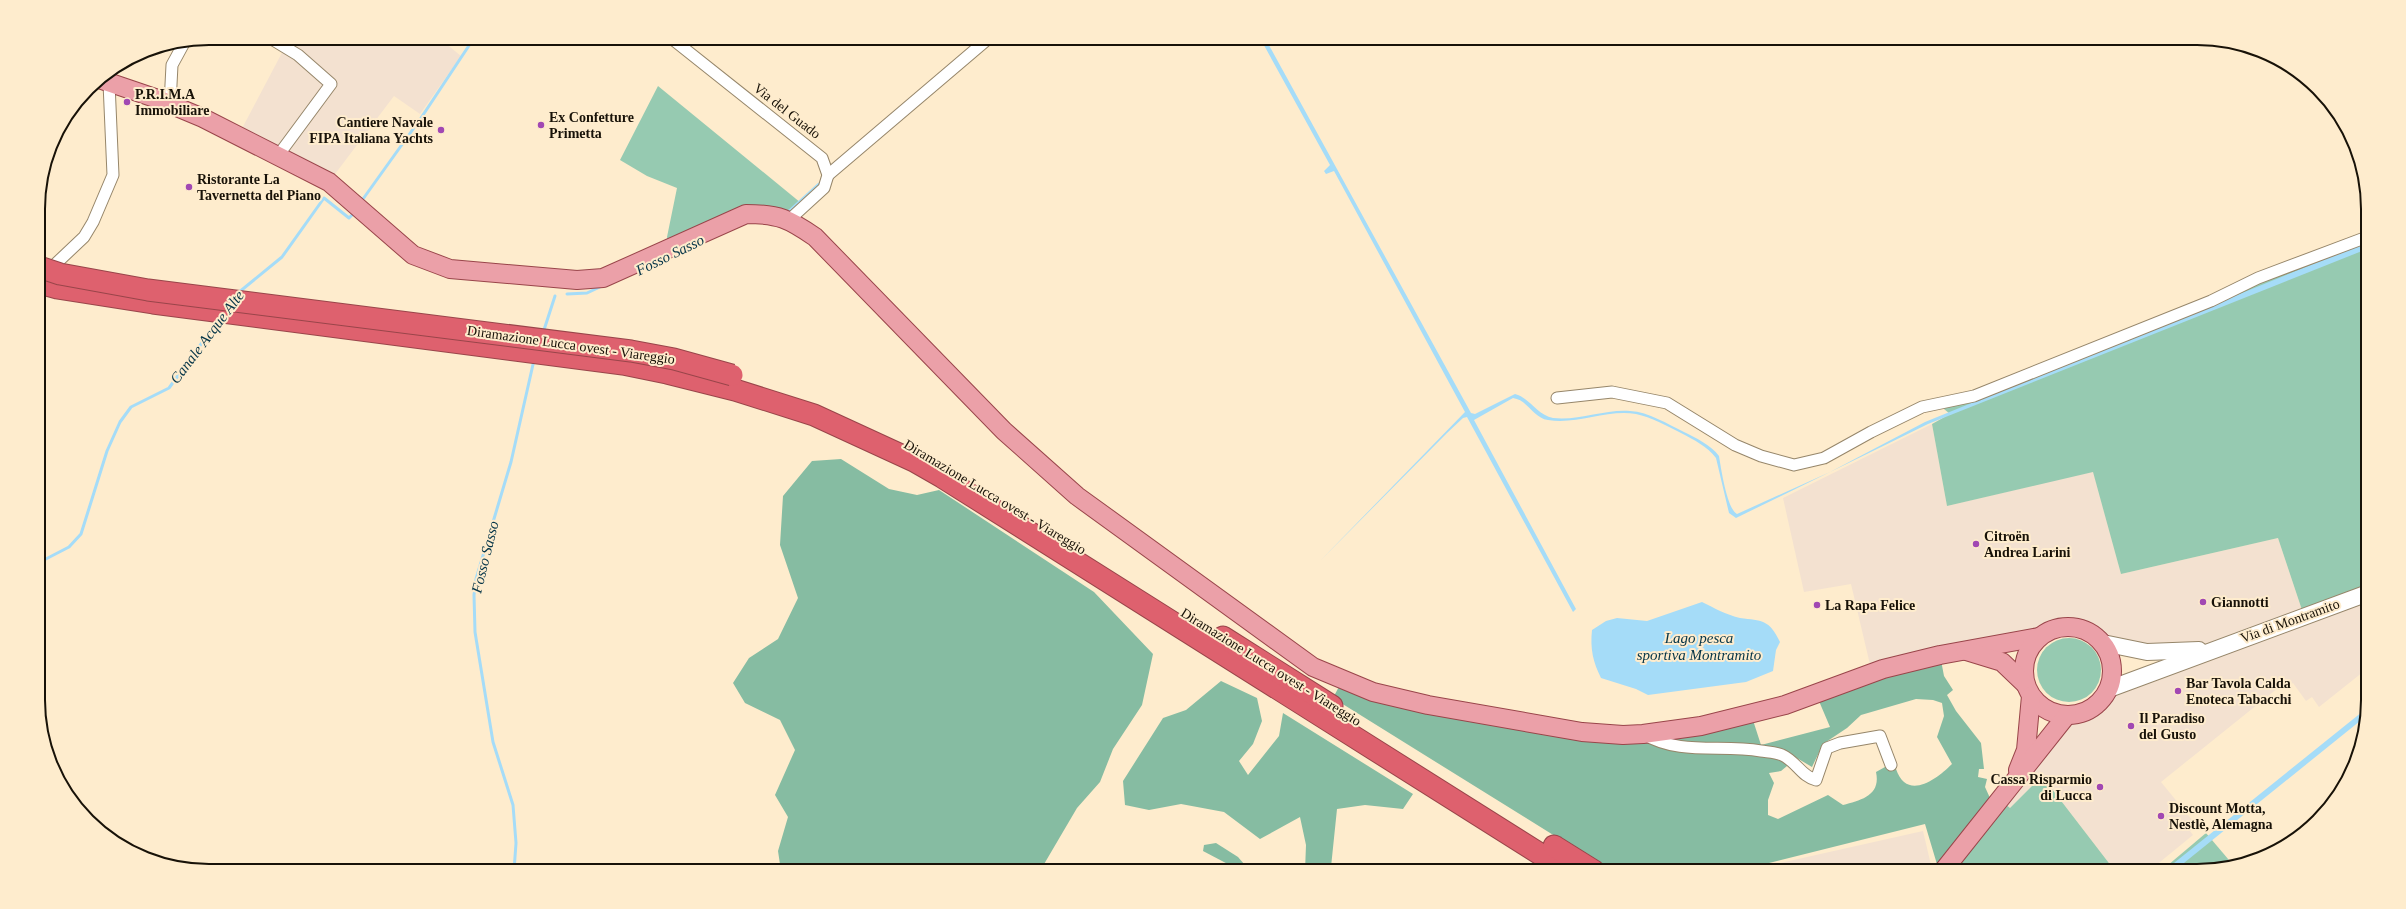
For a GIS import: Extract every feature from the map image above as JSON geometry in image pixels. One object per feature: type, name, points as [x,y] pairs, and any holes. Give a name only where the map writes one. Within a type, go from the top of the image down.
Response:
[{"type":"highway","name":"Diramazione Lucca ovest - Viareggio","points":[[45,269],[60,274],[148,290],[631,351],[674,360],[733,383]]},
{"type":"highway","name":"Diramazione Lucca ovest - Viareggio","points":[[45,285],[153,304],[623,364],[797,394],[909,443],[943,470],[1448,797],[1556,864]]},
{"type":"highway","name":"Diramazione Lucca ovest - Viareggio","points":[[943,470],[1583,864]]},
{"type":"main road","points":[[106,82],[170,104],[219,126],[277,157],[329,182],[414,255],[450,269],[477,273],[577,280],[603,278],[746,214],[767,214],[789,220],[815,237],[1004,431],[1077,496],[1313,667],[1374,692],[1428,705],[1582,732],[1623,735],[1643,734],[1701,726],[1785,706],[1884,669],[1963,650],[2039,637]]},
{"type":"main road","name":"Via di Montramito","points":[[2109,689],[2361,596]]},
{"type":"main road","points":[[1963,650],[2002,662],[2028,690],[2041,706],[2053,712],[2067,715],[2090,709],[2101,701],[2109,689],[2112,677],[2112,665],[2109,653],[2103,643],[2092,633],[2079,628],[2064,626],[2051,630],[2039,637],[2030,647],[2025,658],[2023,671],[2028,690],[2026,750],[2008,789]]},
{"type":"main road","name":"Via di Montramito","points":[[2103,643],[2147,652],[2212,650]]},
{"type":"main road","points":[[1949,864],[2067,715]]},
{"type":"street","points":[[277,157],[331,84],[298,55],[282,45]]},
{"type":"street","name":"Via del Guado","points":[[680,45],[822,158],[828,175]]},
{"type":"street","points":[[789,220],[824,188],[828,175],[982,45]]},
{"type":"street","points":[[170,104],[172,65],[182,47]]},
{"type":"street","points":[[45,273],[84,237],[93,222],[113,175],[104,83]]},
{"type":"street","points":[[1557,398],[1612,392],[1667,403],[1735,445],[1761,456],[1794,465],[1824,458],[1871,432],[1922,407],[1974,396],[2211,301],[2258,278],[2361,239]]},
{"type":"street","points":[[1643,734],[1660,743],[1686,748],[1741,748],[1782,755],[1794,762],[1807,778],[1816,780],[1827,748],[1840,743],[1880,736],[1891,765]]},
{"type":"shaded area","points":[[282,45],[448,45],[461,56],[420,114],[394,96],[329,182],[238,136],[285,47]]},
{"type":"shaded area","points":[[1932,424],[1947,506],[2093,471],[2121,574],[2278,538],[2304,616],[2361,596],[2361,674],[2319,707],[2312,697],[2306,701],[2293,683],[2285,688],[2283,684],[2161,782],[2197,826],[2190,831],[2193,835],[2158,864],[2110,864],[2042,776],[2010,808],[1999,799],[2067,715],[2079,714],[2090,709],[2101,701],[2109,689],[2210,650],[2102,643],[2094,635],[2082,629],[2069,627],[2054,628],[2039,637],[1872,673],[1851,584],[1804,592],[1783,498]]},
{"type":"shaded area","points":[[1923,831],[1931,864],[1776,864]]},
{"type":"green space","points":[[658,86],[801,203],[793,213],[771,206],[744,206],[668,242],[667,237],[677,188],[647,176],[620,160]]},
{"type":"green space","points":[[2361,235],[2361,596],[2304,616],[2278,538],[2121,574],[2093,472],[1947,506],[1932,424],[1950,414],[1938,404],[1974,395]]},
{"type":"green space","points":[[841,459],[889,489],[917,495],[939,490],[1094,592],[1153,654],[1142,705],[1113,749],[1100,782],[1077,808],[1044,864],[780,864],[778,851],[788,817],[775,795],[795,750],[780,720],[745,703],[733,683],[749,658],[778,639],[798,598],[780,545],[783,496],[812,461]]},
{"type":"green space","points":[[2063,638],[2075,638],[2092,647],[2099,658],[2101,670],[2099,682],[2092,693],[2075,702],[2063,702],[2051,697],[2042,688],[2037,676],[2037,664],[2042,652],[2051,643]]},
{"type":"green space","points":[[1940,655],[1944,676],[1953,690],[1947,695],[1956,711],[1981,743],[1984,769],[1979,769],[1978,777],[1987,779],[1985,787],[1990,798],[1944,864],[1937,864],[1925,824],[1765,864],[1600,864],[1333,698],[1343,679],[1582,732],[1751,714],[1761,745],[1830,727],[1816,694]],"holes":[[[1916,699],[1933,700],[1942,703],[1944,716],[1937,737],[1952,764],[1938,776],[1930,781],[1914,786],[1907,784],[1901,779],[1896,769],[1885,767],[1876,772],[1877,780],[1873,791],[1857,801],[1843,805],[1828,795],[1778,819],[1768,815],[1768,800],[1774,783],[1769,773],[1781,771],[1787,766],[1785,751],[1812,767],[1823,744],[1847,728],[1861,715]]]},
{"type":"green space","points":[[1221,681],[1257,698],[1262,721],[1253,744],[1239,761],[1248,775],[1279,736],[1283,713],[1413,794],[1403,809],[1365,805],[1337,809],[1331,864],[1305,864],[1306,845],[1300,817],[1260,839],[1224,812],[1181,804],[1149,810],[1125,805],[1123,781],[1163,718],[1186,710]]},
{"type":"green space","points":[[2042,776],[2110,864],[1949,864],[1999,799],[2010,808]]},
{"type":"green space","points":[[2206,833],[2230,861],[2208,864],[2169,864]]},
{"type":"green space","points":[[1216,843],[1238,857],[1244,864],[1228,864],[1203,851],[1204,845]]},
{"type":"water","points":[[1264,45],[1269,45],[1471,413],[1475,414],[1515,394],[1525,399],[1542,414],[1553,418],[1572,418],[1621,411],[1637,412],[1651,416],[1698,439],[1716,452],[1719,456],[1727,497],[1733,511],[1737,514],[1829,472],[1736,518],[1729,513],[1716,458],[1691,438],[1659,422],[1636,414],[1614,414],[1559,421],[1543,419],[1523,402],[1513,398],[1474,420],[1576,609],[1573,612],[1467,417],[1463,418],[1447,433],[1320,561],[1465,412],[1334,171],[1326,174],[1324,171],[1330,165]]},
{"type":"water","points":[[2361,244],[2361,251],[1928,424],[1831,472],[1925,422]]},
{"type":"water","name":"Lago pesca sportiva Montramito","points":[[1702,602],[1730,615],[1764,622],[1768,625],[1776,634],[1780,642],[1776,650],[1773,671],[1746,682],[1648,695],[1636,689],[1601,678],[1593,655],[1591,643],[1592,630],[1606,621],[1617,618],[1647,621]]},
{"type":"water","points":[[2361,713],[2360,721],[2183,864],[2173,864]]},
{"type":"waterway","name":"Canale Acque Alte","points":[[363,199],[421,118],[469,45]]},
{"type":"waterway","name":"Fosso Sasso","points":[[786,214],[819,184]]},
{"type":"waterway","name":"Canale Acque Alte","points":[[238,293],[282,257],[324,198],[349,218],[353,214]]},
{"type":"waterway","name":"Fosso Sasso","points":[[567,294],[587,293],[602,286]]},
{"type":"waterway","name":"Fosso Sasso","points":[[543,333],[555,296]]},
{"type":"waterway","name":"Canale Acque Alte","points":[[45,559],[69,547],[81,534],[107,451],[120,422],[131,407],[169,388],[220,318]]},
{"type":"waterway","name":"Fosso Sasso","points":[[514,864],[516,843],[513,805],[493,742],[475,632],[474,595],[476,579],[511,462],[534,360]]},
{"type":"place","name":"P.R.I.M.A Immobiliare","points":[[127,102]]},
{"type":"place","name":"Ex Confetture Primetta","points":[[541,125]]},
{"type":"place","name":"Cantiere Navale FIPA Italiana Yachts","points":[[441,130]]},
{"type":"place","name":"Ristorante La Tavernetta del Piano","points":[[189,187]]},
{"type":"place","name":"Citroën Andrea Larini","points":[[1976,544]]},
{"type":"place","name":"Giannotti","points":[[2203,602]]},
{"type":"place","name":"La Rapa Felice","points":[[1817,605]]},
{"type":"place","name":"Bar Tavola Calda Enoteca Tabacchi","points":[[2178,691]]},
{"type":"place","name":"Il Paradiso del Gusto","points":[[2131,726]]},
{"type":"place","name":"Cassa Risparmio di Lucca","points":[[2100,787]]},
{"type":"place","name":"Discount Motta, Nestlè, Alemagna","points":[[2161,816]]}]
